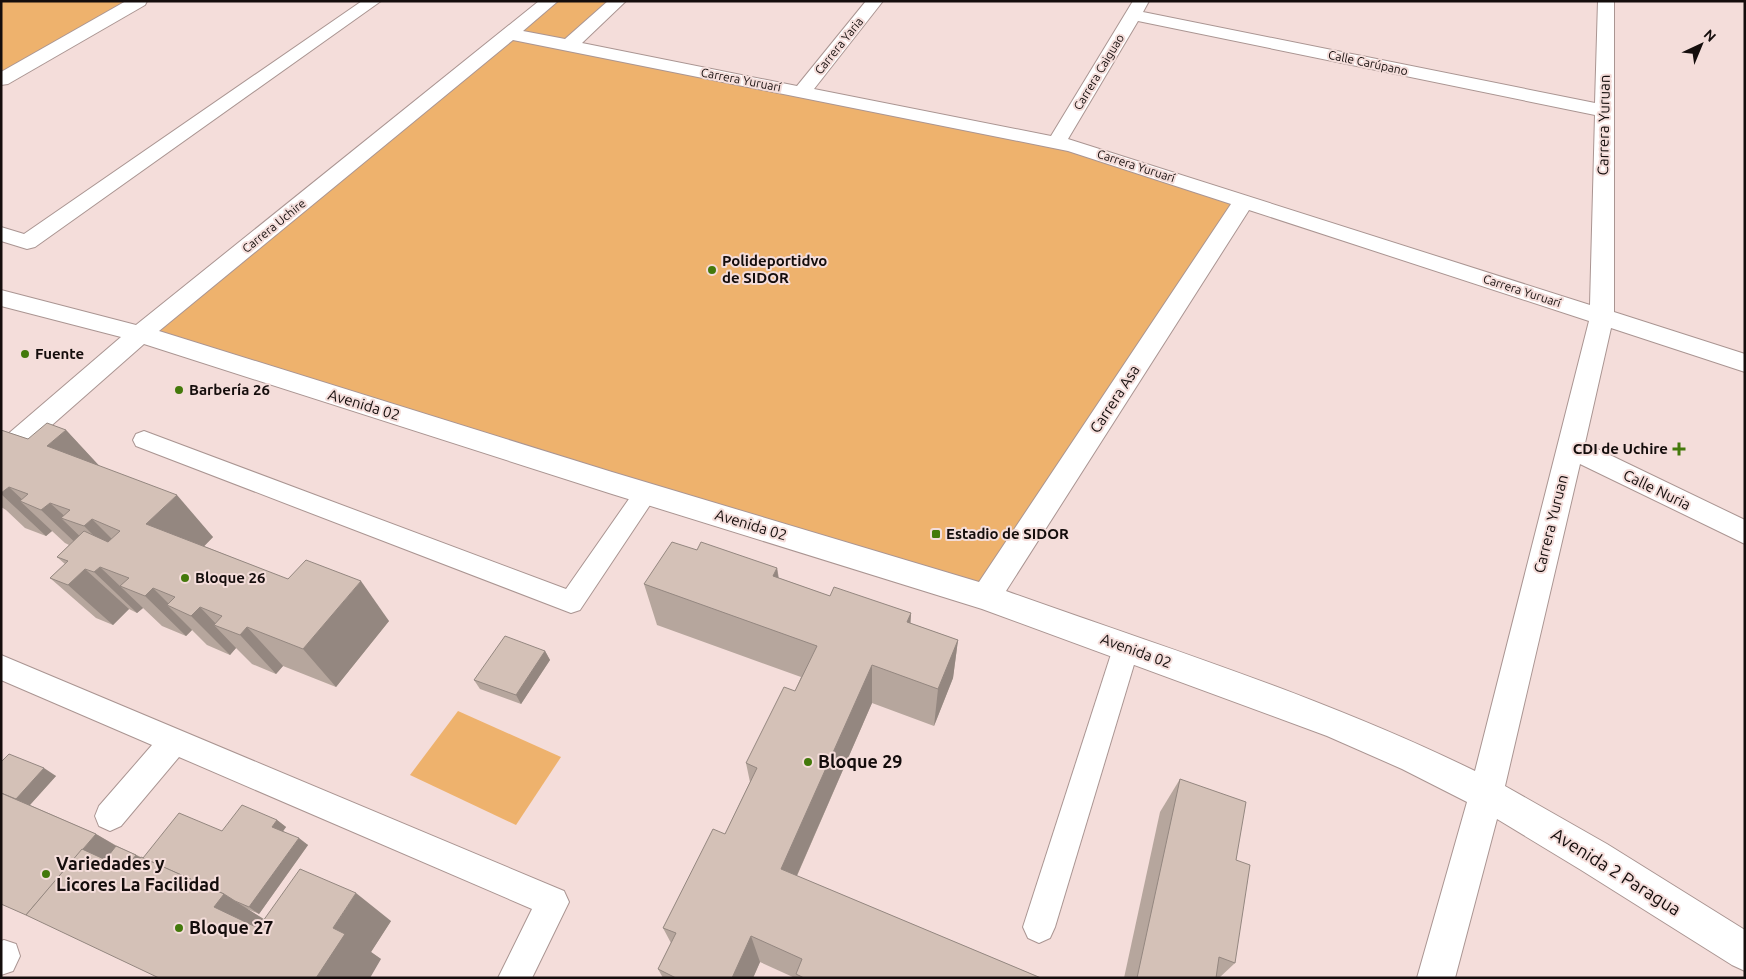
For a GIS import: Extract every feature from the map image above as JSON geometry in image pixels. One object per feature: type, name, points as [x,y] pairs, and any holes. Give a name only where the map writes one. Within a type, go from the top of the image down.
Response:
[{"type":"street","points":[[110,1],[135,3]]},
{"type":"street","points":[[1,234],[27,242],[373,1]]},
{"type":"street","name":"Carrera Uchire","points":[[1,455],[140,334],[550,1]]},
{"type":"street","points":[[568,46],[618,1]]},
{"type":"street","name":"Carrera Yaria","points":[[802,92],[876,1]]},
{"type":"street","name":"Carrera Yuruan","points":[[1436,978],[1486,794],[1602,317],[1606,1]]},
{"type":"street","points":[[1,80],[135,3]]},
{"type":"street","name":"Calle Carúpano","points":[[1137,8],[1604,111]]},
{"type":"street","name":"Carrera Caiguao","points":[[1057,142],[1137,8]]},
{"type":"street","name":"Carrera Yuruarí","points":[[511,34],[1057,142],[1101,154],[1745,364]]},
{"type":"street","name":"Carrera Asa","points":[[986,597],[1244,201]]},
{"type":"street","name":"Avenida 02","points":[[1,298],[140,334],[646,493],[986,597],[1336,724],[1414,758],[1486,794]]},
{"type":"street","name":"Calle Nuria","points":[[1570,447],[1745,533]]},
{"type":"street","name":"Avenida 2 Paragua","points":[[1486,794],[1594,858],[1745,952]]},
{"type":"lane","points":[[144,440],[571,602],[646,493]]},
{"type":"lane","points":[[1038,927],[1126,648]]},
{"type":"lane","points":[[1,667],[554,902],[514,978]]},
{"type":"lane","points":[[110,816],[174,741]]},
{"type":"shaded area","points":[[1,1],[138,1],[1,80]]},
{"type":"shaded area","name":"Polideportidvo de SIDOR","points":[[550,1],[618,1],[568,45],[1030,136],[1244,201],[986,597],[142,338]]},
{"type":"shaded area","points":[[458,711],[561,757],[516,825],[410,775]]},
{"type":"building","points":[[47,423],[66,430],[47,446],[177,495],[146,524],[288,579],[306,560],[361,581],[303,649],[247,627],[240,635],[214,625],[222,616],[200,607],[191,616],[167,605],[175,597],[153,588],[145,596],[120,586],[129,578],[100,567],[94,572],[85,569],[68,585],[50,578],[68,561],[57,557],[84,531],[108,542],[120,531],[92,519],[84,526],[61,518],[70,510],[50,503],[41,510],[20,501],[28,494],[9,487],[1,493],[1,430],[28,439]]},
{"type":"building","points":[[672,542],[697,550],[701,542],[777,568],[773,576],[830,596],[834,587],[911,613],[907,622],[958,640],[938,689],[872,665],[781,869],[1041,978],[804,978],[796,974],[802,959],[751,936],[732,978],[676,978],[658,969],[676,933],[663,928],[713,829],[725,834],[757,768],[746,763],[784,687],[795,691],[817,646],[644,584]]},
{"type":"building","points":[[505,636],[545,651],[516,695],[474,680]]},
{"type":"building","points":[[9,754],[44,768],[16,799],[1,793],[1,762]]},
{"type":"building","points":[[1180,779],[1246,802],[1236,860],[1250,865],[1235,963],[1219,957],[1216,978],[1137,978]]},
{"type":"building","points":[[1,793],[96,834],[26,915],[1,904]]},
{"type":"building","points":[[242,805],[277,820],[272,827],[299,838],[249,907],[143,858],[179,813],[222,831]]},
{"type":"building","points":[[116,846],[136,855],[125,869],[105,860]]},
{"type":"building","points":[[82,849],[130,871],[141,857],[224,894],[214,907],[258,928],[300,869],[356,893],[333,928],[345,934],[316,978],[159,978],[26,915]]},
{"type":"place","name":"Polideportidvo de SIDOR","points":[[712,270]]},
{"type":"place","name":"Fuente","points":[[25,354]]},
{"type":"place","name":"Barbería 26","points":[[179,390]]},
{"type":"place","name":"CDI de Uchire","points":[[1679,449]]},
{"type":"place","name":"Estadio de SIDOR","points":[[936,534]]},
{"type":"place","name":"Bloque 26","points":[[185,578]]},
{"type":"place","name":"Bloque 29","points":[[808,762]]},
{"type":"place","name":"Variedades y Licores La Facilidad","points":[[46,874]]},
{"type":"place","name":"Bloque 27","points":[[179,928]]}]
